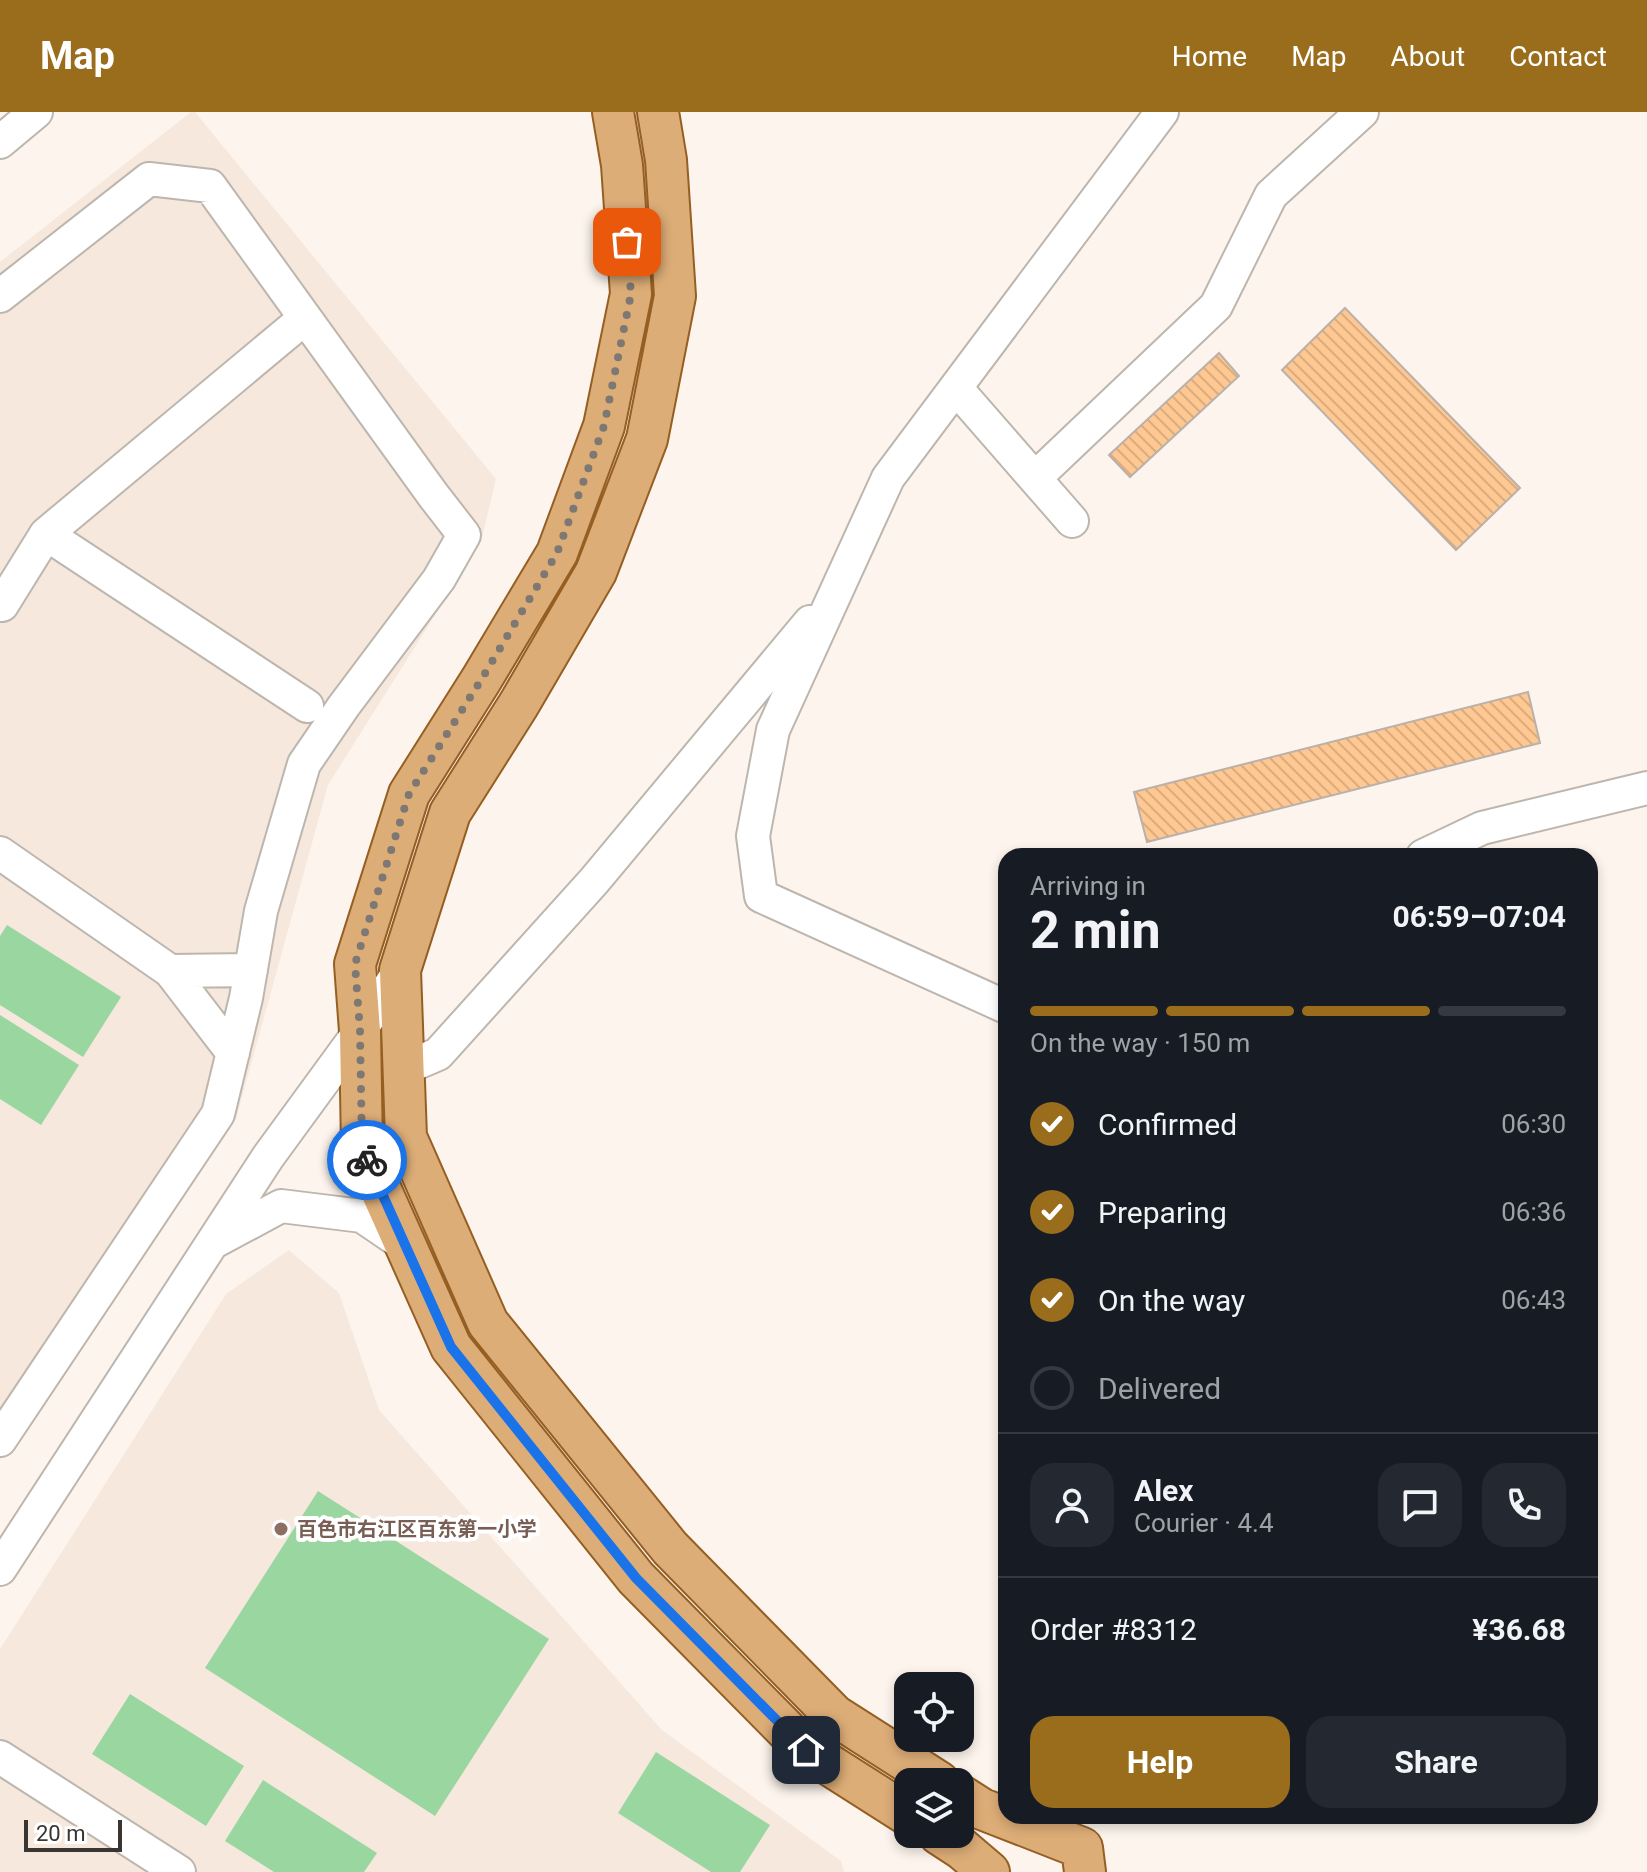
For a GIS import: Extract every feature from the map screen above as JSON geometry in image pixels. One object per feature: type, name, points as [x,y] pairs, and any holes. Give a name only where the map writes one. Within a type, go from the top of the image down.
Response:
[{"type":"main road","points":[[613,112],[622,165],[631,294],[604,426],[557,553],[409,794],[355,964],[360,1031],[362,1148],[451,1347],[636,1578],[806,1750],[894,1806]]},
{"type":"main road","points":[[658,112],[666,160],[675,296],[647,439],[596,572],[519,704],[450,813],[400,970],[406,1137],[488,1323],[670,1548],[834,1715],[917,1768]]},
{"type":"main road","points":[[974,1804],[998,1815]]},
{"type":"main road","points":[[1020,1824],[1082,1848],[1085,1872]]},
{"type":"main road","points":[[960,1848],[989,1872]]},
{"type":"street","points":[[0,142],[36,112]]},
{"type":"street","points":[[998,1003],[761,896],[753,836],[773,730],[888,478],[1162,112]]},
{"type":"street","points":[[1035,478],[1216,306],[1271,195],[1362,112]]},
{"type":"street","points":[[0,296],[149,179],[210,186],[464,535],[439,579],[304,764],[261,911],[251,970],[218,1114],[0,1440]]},
{"type":"street","points":[[1,605],[46,534],[305,318]]},
{"type":"street","points":[[956,388],[1072,521]]},
{"type":"street","points":[[46,534],[307,706],[346,704]]},
{"type":"street","points":[[403,1069],[438,1054],[459,1031],[594,881],[837,589]]},
{"type":"street","points":[[307,706],[316,748]]},
{"type":"street","points":[[1440,848],[1482,828],[1647,788]]},
{"type":"street","points":[[0,853],[170,971],[233,1053]]},
{"type":"street","points":[[170,971],[251,970]]},
{"type":"street","points":[[0,1569],[268,1157],[360,1031],[400,970]]},
{"type":"street","points":[[211,1243],[281,1206],[362,1216],[406,1246]]},
{"type":"street","points":[[0,1757],[179,1872]]},
{"type":"shaded area","points":[[191,112],[195,112],[496,479],[481,542],[328,785],[236,1119],[0,1460],[0,262]]},
{"type":"shaded area","name":"百色市右江区百东第一小学","points":[[289,1250],[339,1293],[379,1410],[662,1730],[841,1861],[844,1872],[0,1872],[0,1649],[226,1294]]},
{"type":"green space","points":[[7,925],[121,997],[83,1057],[0,1005],[0,936]]},
{"type":"green space","points":[[0,1015],[79,1065],[41,1125],[0,1099]]},
{"type":"green space","points":[[318,1491],[549,1639],[435,1816],[205,1668]]},
{"type":"green space","points":[[130,1694],[244,1766],[206,1826],[92,1754]]},
{"type":"green space","points":[[656,1752],[770,1825],[740,1872],[711,1872],[618,1813]]},
{"type":"green space","points":[[263,1780],[377,1853],[364,1872],[274,1872],[225,1841]]},
{"type":"building","points":[[1345,308],[1520,488],[1456,550],[1282,370]]},
{"type":"building","points":[[1219,353],[1239,376],[1130,477],[1109,455]]},
{"type":"building","points":[[1528,692],[1540,743],[1147,842],[1134,792]]},
{"type":"way so far","points":[[367,1160],[362,1148],[360,1031],[355,964],[409,794],[557,553],[604,426],[631,294],[627,242]]},
{"type":"place","name":"百色市右江区百东第一小学","points":[[281,1529]]},
{"type":"route","points":[[367,1160],[451,1347],[636,1578],[806,1750]]}]
